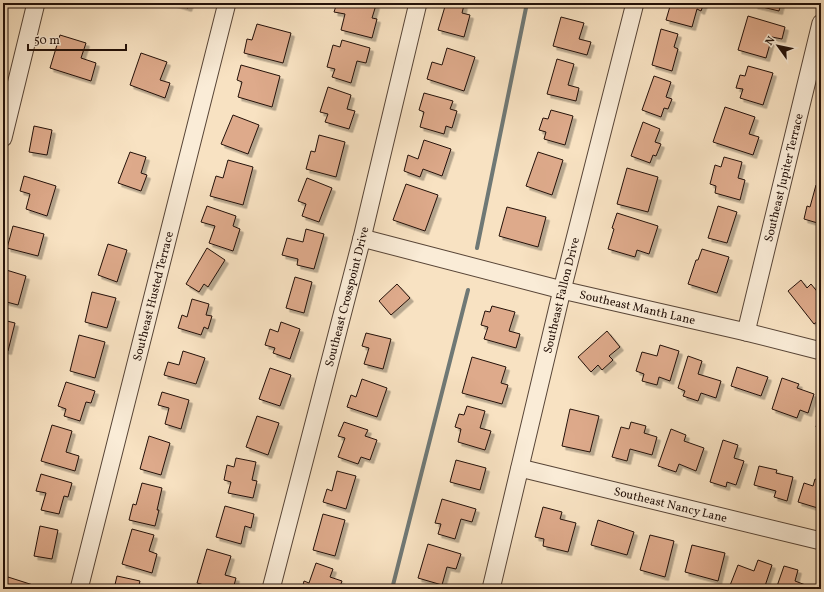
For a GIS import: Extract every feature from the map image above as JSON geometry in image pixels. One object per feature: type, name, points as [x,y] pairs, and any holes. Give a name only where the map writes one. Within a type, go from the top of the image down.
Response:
[{"type":"street","points":[[3,138],[36,3]]},
{"type":"street","name":"Southeast Husted Terrace","points":[[79,589],[228,3]]},
{"type":"street","name":"Southeast Crosspoint Drive","points":[[271,589],[362,238],[418,3]]},
{"type":"street","name":"Southeast Fallon Drive","points":[[491,589],[562,290],[635,3]]},
{"type":"street","name":"Southeast Jupiter Terrace","points":[[746,332],[821,23]]},
{"type":"street","name":"Southeast Manth Lane","points":[[362,238],[562,290],[746,332],[821,351]]},
{"type":"street","name":"Southeast Nancy Lane","points":[[520,468],[821,541]]},
{"type":"building","points":[[172,3],[190,3],[188,8]]},
{"type":"building","points":[[337,3],[369,3],[376,5],[372,18],[377,19],[372,38],[341,30],[345,14],[334,12]]},
{"type":"building","points":[[446,3],[457,3],[464,5],[462,13],[470,15],[464,37],[438,30]]},
{"type":"building","points":[[671,3],[704,3],[701,11],[697,9],[692,27],[666,20]]},
{"type":"building","points":[[755,3],[781,3],[779,11],[754,5]]},
{"type":"building","points":[[748,16],[785,27],[782,39],[772,37],[766,58],[738,50]]},
{"type":"building","points":[[561,17],[584,23],[579,39],[591,42],[587,55],[553,46]]},
{"type":"building","points":[[257,24],[291,33],[283,63],[244,53],[247,39],[252,40]]},
{"type":"building","points":[[661,29],[678,34],[674,47],[678,49],[672,71],[652,65]]},
{"type":"building","points":[[60,35],[86,43],[81,58],[96,63],[91,81],[50,68]]},
{"type":"building","points":[[342,40],[370,48],[366,63],[357,61],[351,83],[332,77],[335,69],[327,67],[333,45],[340,47]]},
{"type":"building","points":[[447,48],[475,57],[464,91],[427,79],[432,62],[442,65]]},
{"type":"building","points":[[141,53],[167,62],[160,80],[170,83],[165,98],[130,85]]},
{"type":"building","points":[[557,59],[574,64],[568,85],[579,88],[576,101],[547,94]]},
{"type":"building","points":[[241,65],[280,76],[272,107],[238,97],[242,82],[237,80]]},
{"type":"building","points":[[748,66],[773,73],[763,105],[740,98],[743,89],[736,88],[740,75],[745,76]]},
{"type":"building","points":[[654,76],[671,82],[666,97],[672,99],[668,109],[664,108],[661,117],[642,110]]},
{"type":"building","points":[[328,87],[351,95],[347,109],[355,111],[349,129],[325,122],[328,114],[320,112]]},
{"type":"building","points":[[424,93],[453,101],[450,109],[457,111],[452,128],[446,126],[444,134],[420,127],[424,112],[419,110]]},
{"type":"building","points":[[725,107],[755,117],[749,134],[759,137],[753,155],[713,142]]},
{"type":"building","points":[[551,110],[573,116],[565,145],[544,139],[546,132],[539,130],[543,118],[548,119]]},
{"type":"building","points":[[233,115],[259,125],[248,154],[221,144]]},
{"type":"building","points":[[643,122],[660,129],[655,142],[661,144],[656,156],[653,155],[650,163],[631,156]]},
{"type":"building","points":[[34,126],[52,130],[47,155],[29,152]]},
{"type":"building","points":[[319,135],[345,142],[336,177],[306,169],[311,151],[315,152]]},
{"type":"building","points":[[424,140],[451,149],[442,176],[423,169],[420,177],[404,171],[408,155],[418,159]]},
{"type":"building","points":[[130,152],[146,157],[141,173],[147,175],[141,191],[118,183]]},
{"type":"building","points":[[538,152],[563,160],[552,195],[526,186]]},
{"type":"building","points":[[724,157],[742,162],[738,178],[745,180],[740,200],[715,193],[716,186],[710,184],[715,165],[721,167]]},
{"type":"building","points":[[228,160],[253,167],[243,205],[210,196],[216,176],[223,178]]},
{"type":"building","points":[[627,168],[658,177],[648,212],[617,204]]},
{"type":"building","points":[[24,176],[56,186],[47,216],[26,209],[30,194],[20,191]]},
{"type":"building","points":[[307,178],[332,188],[319,222],[302,216],[306,204],[298,201]]},
{"type":"building","points":[[406,184],[438,195],[425,231],[393,220]]},
{"type":"building","points":[[816,185],[821,186],[821,224],[804,219],[807,206],[810,207]]},
{"type":"building","points":[[207,206],[236,216],[233,226],[240,229],[233,251],[209,243],[215,226],[201,222]]},
{"type":"building","points":[[718,206],[737,212],[727,243],[708,238]]},
{"type":"building","points":[[507,207],[546,217],[538,247],[499,236]]},
{"type":"building","points":[[617,213],[658,226],[649,254],[637,250],[635,257],[608,249],[614,229],[612,228]]},
{"type":"building","points":[[13,226],[44,234],[38,256],[7,248]]},
{"type":"building","points":[[306,229],[324,234],[314,269],[297,265],[298,259],[282,255],[287,238],[303,242]]},
{"type":"building","points":[[108,244],[127,250],[117,282],[98,275]]},
{"type":"building","points":[[207,248],[225,260],[208,287],[204,284],[199,292],[186,284]]},
{"type":"building","points":[[702,249],[729,257],[717,293],[688,284],[696,260],[698,260]]},
{"type":"building","points":[[3,269],[26,276],[18,305],[3,301]]},
{"type":"building","points":[[295,277],[312,282],[304,313],[286,308]]},
{"type":"building","points":[[801,280],[807,288],[811,284],[820,295],[816,299],[821,304],[821,319],[814,324],[788,291]]},
{"type":"building","points":[[397,284],[410,298],[391,315],[379,301]]},
{"type":"building","points":[[92,292],[116,298],[107,328],[85,322]]},
{"type":"building","points":[[192,299],[209,304],[206,315],[212,316],[208,329],[204,327],[201,335],[178,328],[182,315],[187,317]]},
{"type":"building","points":[[492,306],[515,312],[509,331],[520,334],[516,348],[484,339],[488,327],[481,325],[485,311],[490,312]]},
{"type":"building","points":[[3,320],[15,323],[8,351],[3,350]]},
{"type":"building","points":[[281,322],[300,329],[290,359],[273,353],[275,348],[265,345],[270,329],[278,332]]},
{"type":"building","points":[[607,331],[620,347],[609,356],[613,360],[602,370],[598,365],[591,372],[578,357]]},
{"type":"building","points":[[366,333],[391,339],[383,369],[364,364],[369,348],[362,346]]},
{"type":"building","points":[[79,335],[105,342],[95,378],[70,371]]},
{"type":"building","points":[[660,345],[679,351],[670,381],[659,377],[657,385],[642,381],[644,374],[636,371],[642,352],[657,356]]},
{"type":"building","points":[[183,351],[205,358],[196,384],[164,375],[168,362],[179,365]]},
{"type":"building","points":[[688,356],[702,361],[698,374],[721,381],[716,398],[701,393],[698,401],[683,396],[685,391],[678,388]]},
{"type":"building","points":[[472,357],[506,367],[501,383],[508,385],[502,404],[462,393]]},
{"type":"building","points":[[737,367],[768,377],[761,396],[731,386]]},
{"type":"building","points":[[270,368],[291,375],[280,406],[259,399]]},
{"type":"building","points":[[782,378],[799,384],[797,388],[814,394],[808,413],[800,410],[797,418],[772,409]]},
{"type":"building","points":[[362,379],[387,388],[377,417],[347,407],[351,395],[356,397]]},
{"type":"building","points":[[66,382],[95,391],[91,403],[86,402],[80,421],[64,416],[66,409],[58,406]]},
{"type":"building","points":[[162,392],[189,400],[181,429],[165,424],[169,408],[158,405]]},
{"type":"building","points":[[467,406],[485,411],[480,428],[491,431],[485,450],[458,442],[461,429],[455,427],[459,414],[464,415]]},
{"type":"building","points":[[570,409],[599,416],[590,452],[562,446]]},
{"type":"building","points":[[821,409],[821,428],[816,427]]},
{"type":"building","points":[[257,416],[279,423],[268,455],[246,447]]},
{"type":"building","points":[[344,422],[368,430],[365,436],[377,440],[370,460],[361,457],[358,464],[338,457],[345,438],[338,436]]},
{"type":"building","points":[[631,422],[646,426],[644,433],[657,437],[652,455],[630,449],[627,461],[612,457],[621,427],[629,429]]},
{"type":"building","points":[[52,425],[72,431],[66,452],[79,456],[75,471],[41,461]]},
{"type":"building","points":[[671,429],[686,435],[684,441],[704,448],[696,471],[679,464],[676,472],[658,466]]},
{"type":"building","points":[[149,436],[170,443],[161,475],[140,469]]},
{"type":"building","points":[[723,440],[738,445],[734,458],[744,461],[736,485],[727,482],[726,487],[710,482]]},
{"type":"building","points":[[236,458],[256,462],[252,480],[257,481],[253,498],[228,493],[231,482],[224,480],[227,465],[234,467]]},
{"type":"building","points":[[456,460],[486,468],[480,490],[450,482]]},
{"type":"building","points":[[759,466],[777,470],[776,473],[793,477],[787,501],[774,497],[776,491],[754,485]]},
{"type":"building","points":[[337,471],[356,476],[346,509],[323,502],[327,489],[332,491]]},
{"type":"building","points":[[41,474],[72,483],[68,497],[64,496],[59,514],[41,510],[46,493],[36,491]]},
{"type":"building","points":[[815,479],[821,480],[821,509],[798,502],[804,483],[813,486]]},
{"type":"building","points":[[142,483],[162,488],[155,526],[129,520],[133,504],[136,505]]},
{"type":"building","points":[[442,499],[476,509],[472,522],[461,519],[455,539],[438,534],[441,524],[435,523]]},
{"type":"building","points":[[225,506],[254,514],[251,528],[245,526],[241,544],[216,537]]},
{"type":"building","points":[[543,507],[562,512],[560,519],[576,523],[568,552],[543,546],[544,539],[535,537]]},
{"type":"building","points":[[323,514],[345,520],[335,556],[313,550]]},
{"type":"building","points":[[598,520],[634,532],[627,555],[591,545]]},
{"type":"building","points":[[40,526],[58,530],[52,559],[34,556]]},
{"type":"building","points":[[132,529],[154,535],[149,551],[157,554],[152,573],[122,564]]},
{"type":"building","points":[[650,535],[674,541],[665,577],[640,570]]},
{"type":"building","points":[[428,544],[461,554],[456,569],[447,567],[442,585],[418,578]]},
{"type":"building","points":[[692,545],[725,553],[718,581],[685,572]]},
{"type":"building","points":[[207,549],[231,556],[225,575],[236,578],[233,589],[218,589],[197,583]]},
{"type":"building","points":[[758,560],[772,565],[764,589],[729,588],[738,565],[754,571]]},
{"type":"building","points":[[316,563],[333,569],[330,577],[342,581],[339,589],[302,589],[304,581],[309,583]]},
{"type":"building","points":[[784,566],[798,570],[795,581],[816,589],[776,589]]},
{"type":"building","points":[[117,576],[140,581],[138,589],[114,589]]},
{"type":"building","points":[[8,577],[33,585],[32,588],[37,589],[4,589]]},
{"type":"waterway","points":[[477,248],[527,3]]},
{"type":"waterway","points":[[392,589],[468,290]]}]
